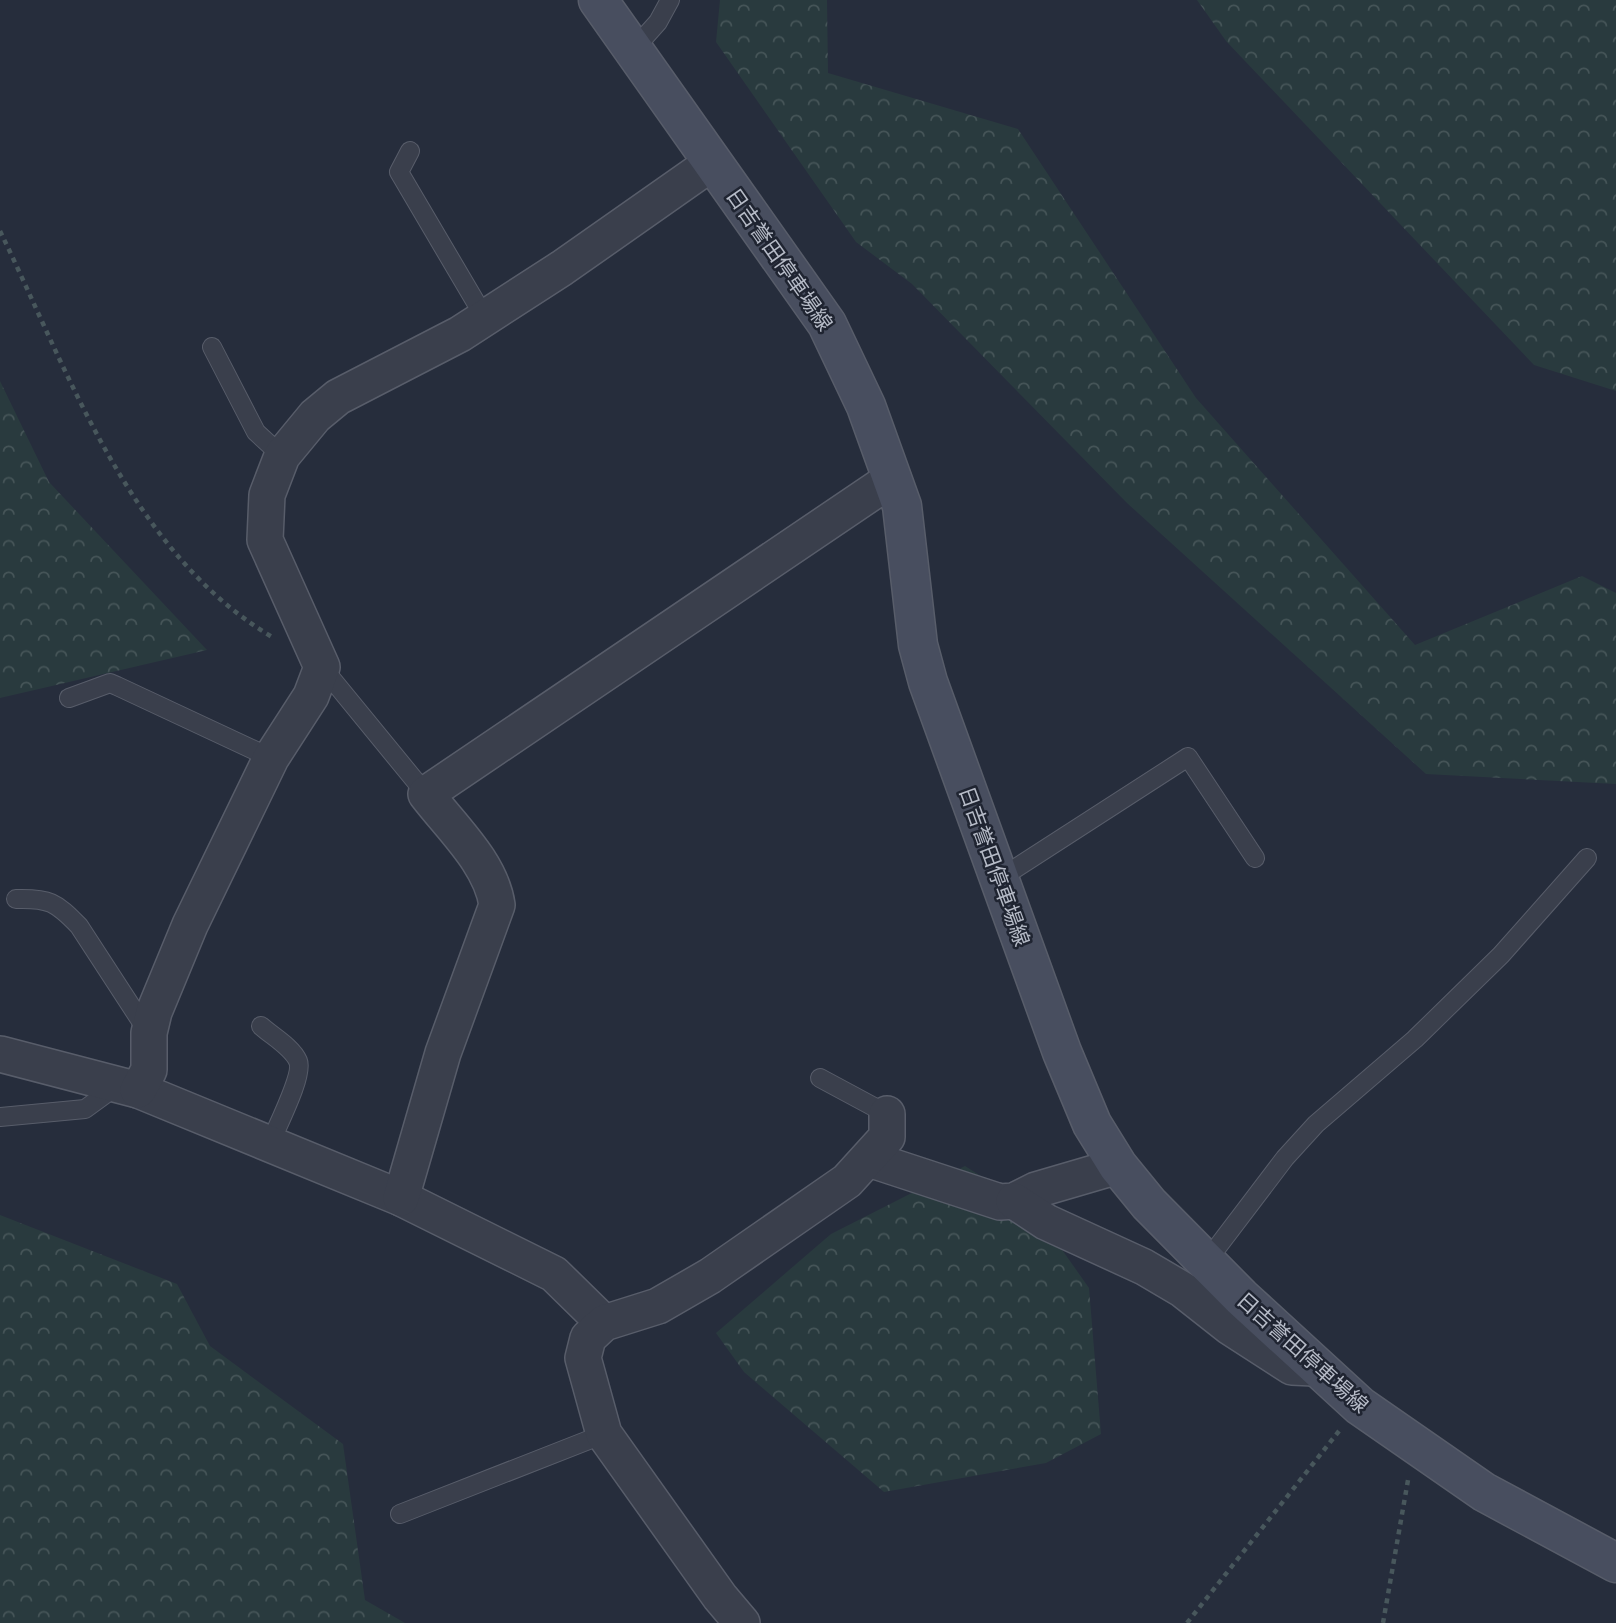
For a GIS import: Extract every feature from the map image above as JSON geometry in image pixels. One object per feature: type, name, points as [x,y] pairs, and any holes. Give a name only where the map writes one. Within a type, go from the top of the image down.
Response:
[{"type":"main road","name":"日吉誉田停車場線","points":[[598,0],[827,324],[866,406],[893,478],[908,535],[918,645],[928,682],[1062,1052],[1092,1124],[1118,1166],[1206,1262],[1360,1406],[1484,1492],[1616,1563]]},
{"type":"street","points":[[128,1087],[149,1070],[149,1033],[190,925],[271,758],[311,696],[322,667],[265,540],[267,495],[282,456],[315,416],[338,397],[485,318],[713,162]]},
{"type":"street","points":[[401,1198],[443,1053],[497,905],[495,887],[485,871],[426,794],[893,478]]},
{"type":"street","points":[[0,1054],[128,1087],[401,1198],[554,1274],[604,1323]]},
{"type":"street","points":[[742,1623],[720,1597],[604,1434],[583,1358],[588,1338],[604,1323],[658,1306],[710,1276],[847,1181],[887,1137],[887,1114]]},
{"type":"street","points":[[869,1158],[1000,1202],[1014,1201],[1036,1190],[1118,1166]]},
{"type":"street","points":[[1014,1201],[1046,1222],[1112,1255],[1144,1267],[1183,1290],[1230,1327],[1292,1367],[1314,1368],[1324,1372]]},
{"type":"lane","points":[[633,50],[658,22],[670,0]]},
{"type":"lane","points":[[410,151],[399,172],[485,318]]},
{"type":"lane","points":[[212,347],[256,432],[282,456]]},
{"type":"lane","points":[[322,667],[426,794]]},
{"type":"lane","points":[[69,698],[110,683],[117,685],[271,758]]},
{"type":"lane","points":[[999,879],[1188,757],[1255,858]]},
{"type":"lane","points":[[1206,1262],[1285,1158],[1316,1124],[1415,1039],[1501,955],[1587,858]]},
{"type":"lane","points":[[16,899],[44,898],[79,926],[149,1033]]},
{"type":"lane","points":[[261,1026],[294,1054],[299,1063],[298,1077],[270,1144]]},
{"type":"lane","points":[[820,1078],[887,1114]]},
{"type":"lane","points":[[0,1117],[85,1109],[128,1087]]},
{"type":"lane","points":[[400,1514],[604,1434]]},
{"type":"path","points":[[0,231],[102,441],[147,519],[222,603],[274,638]]},
{"type":"path","points":[[1187,1623],[1360,1406]]},
{"type":"path","points":[[1383,1623],[1414,1445]]},
{"type":"green space","points":[[720,0],[827,0],[828,73],[1018,129],[1196,398],[1415,645],[1582,576],[1616,593],[1616,784],[1426,774],[1127,503],[912,284],[856,242],[716,42]]},
{"type":"green space","points":[[1197,0],[1616,0],[1616,391],[1534,365],[1226,41]]},
{"type":"green space","points":[[0,381],[49,482],[207,650],[0,698]]},
{"type":"green space","points":[[965,1166],[1034,1210],[1089,1288],[1101,1434],[1046,1463],[884,1492],[744,1372],[716,1333],[831,1234]]},
{"type":"green space","points":[[0,1215],[177,1284],[210,1346],[343,1444],[365,1600],[405,1623],[0,1623]]}]
